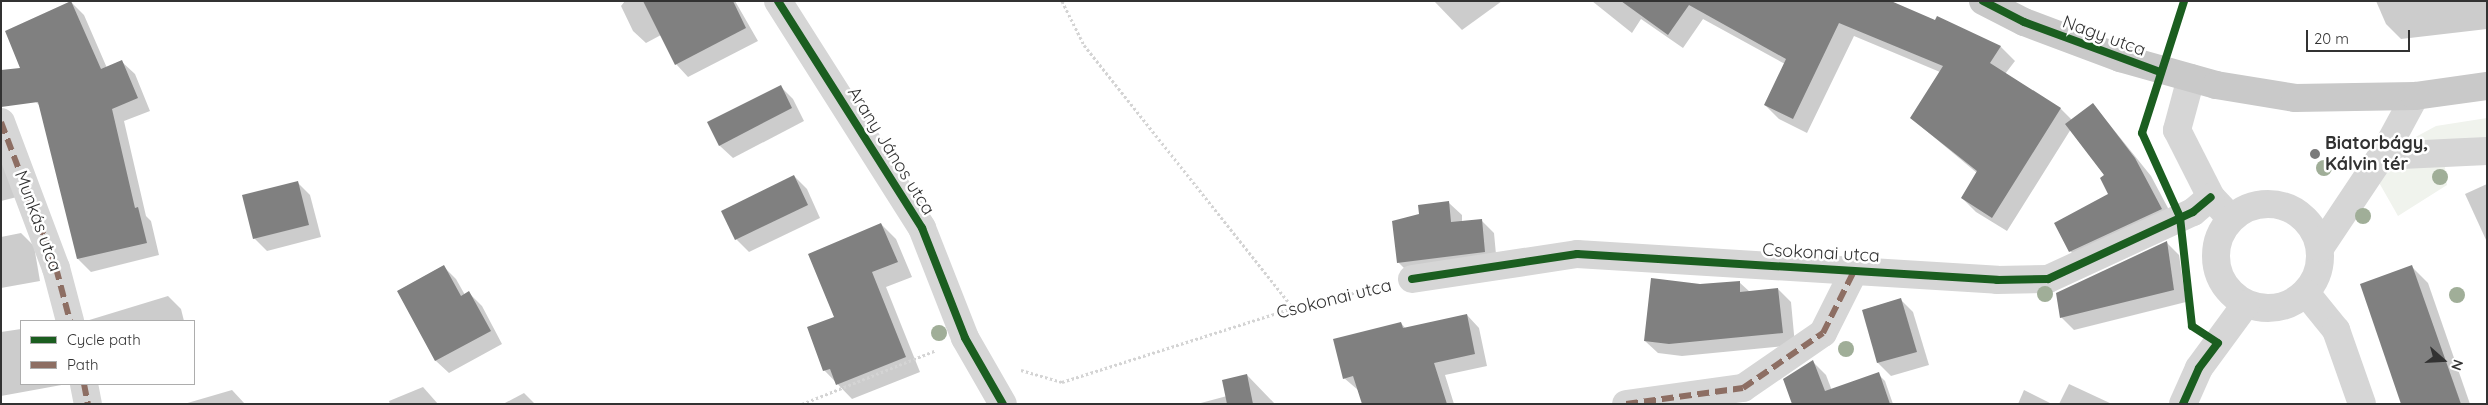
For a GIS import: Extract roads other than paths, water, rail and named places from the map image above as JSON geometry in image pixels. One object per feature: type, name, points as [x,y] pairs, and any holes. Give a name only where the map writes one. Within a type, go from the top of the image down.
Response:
[{"type":"main road","name":"Nagy utca","points":[[1983,1],[2024,22],[2120,58],[2190,78],[2295,98],[2415,96],[2487,86]]},
{"type":"street","name":"Arany János utca","points":[[778,1],[922,228],[965,338],[1003,404]]},
{"type":"street","points":[[2190,78],[2178,130],[2211,198],[2231,219]]},
{"type":"street","points":[[2320,248],[2388,146],[2415,96]]},
{"type":"street","name":"Munkás utca","points":[[1,122],[56,268],[70,320]]},
{"type":"street","points":[[2388,146],[2402,154],[2487,152]]},
{"type":"street","name":"Csokonai utca","points":[[1412,279],[1577,254],[1855,269],[1997,280],[2048,278],[2193,212],[2211,198]]},
{"type":"street","points":[[2261,204],[2279,204],[2306,220],[2316,233],[2320,248],[2320,265],[2306,293],[2278,309],[2246,304],[2227,289],[2216,266],[2216,249],[2221,233],[2231,219],[2245,209],[2261,204]]},
{"type":"street","points":[[1626,404],[1743,388],[1823,333],[1855,269]]},
{"type":"street","points":[[2306,293],[2336,330],[2362,404]]},
{"type":"street","points":[[2184,404],[2199,368],[2246,304]]},
{"type":"street","points":[[84,385],[88,404]]},
{"type":"place","name":"Biatorbágy, Kálvin tér","points":[[2315,154]]}]
